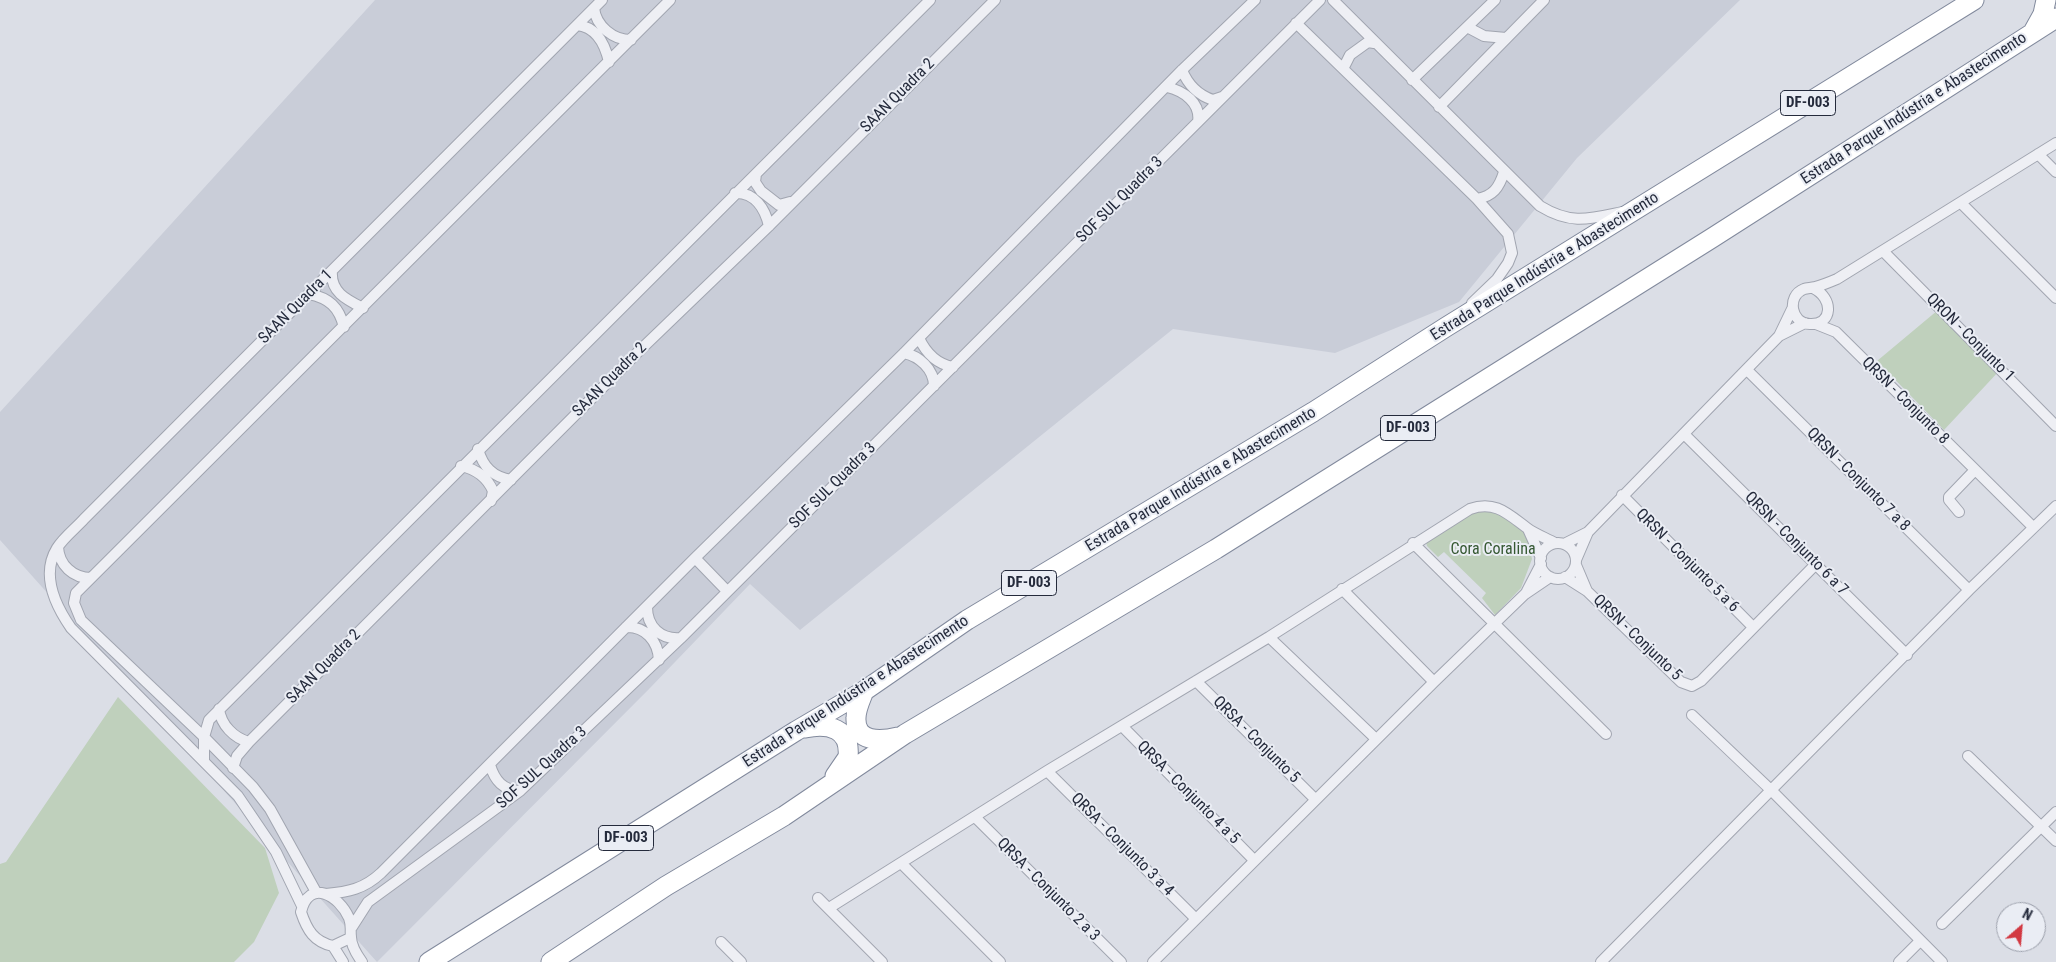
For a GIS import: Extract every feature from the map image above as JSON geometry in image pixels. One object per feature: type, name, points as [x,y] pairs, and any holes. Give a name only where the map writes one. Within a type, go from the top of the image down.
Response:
[{"type":"highway","name":"Estrada Parque Indústria e Abastecimento","points":[[429,962],[796,731],[864,691],[967,620],[1313,412],[1446,327],[1643,207],[1974,0]]},
{"type":"highway","points":[[2033,32],[2043,14],[2046,0]]},
{"type":"highway","name":"Estrada Parque Indústria e Abastecimento","points":[[551,962],[666,886],[784,816],[830,783],[905,734],[1216,549],[1745,217],[2056,18]]},
{"type":"highway","points":[[864,691],[856,718],[863,734],[872,740],[880,742],[905,734]]},
{"type":"highway","points":[[796,731],[826,725],[835,728],[846,739],[848,756],[830,783]]},
{"type":"street","name":"SAAN Quadra 1","points":[[302,906],[280,860],[259,824],[238,796],[76,634],[60,610],[52,589],[50,567],[58,547],[602,0]]},
{"type":"street","points":[[362,962],[350,938],[352,927],[342,907],[321,893],[270,809],[253,788],[204,737],[81,620],[75,610],[75,596],[79,589],[670,0]]},
{"type":"street","points":[[204,761],[204,737],[209,720],[219,709],[930,0]]},
{"type":"street","name":"SAAN Quadra 2","points":[[233,768],[237,756],[249,742],[682,308],[769,226],[995,0]]},
{"type":"street","points":[[342,962],[333,946],[319,941],[311,934],[301,912],[302,906],[309,895],[351,891],[371,882],[695,558],[919,338],[1182,70],[1255,0]]},
{"type":"street","name":"SOF SUL Quadra 3","points":[[352,927],[368,902],[520,791],[659,660],[1320,0]]},
{"type":"street","points":[[1333,0],[1438,107],[1540,206],[1561,217],[1582,220],[1643,207]]},
{"type":"street","points":[[1412,80],[1495,0]]},
{"type":"street","points":[[1438,107],[1543,0]]},
{"type":"street","points":[[594,8],[599,22],[607,31],[622,40],[631,40]]},
{"type":"street","points":[[1296,23],[1344,67],[1477,198],[1508,234],[1512,253],[1497,279],[1446,327]]},
{"type":"street","points":[[577,25],[586,26],[602,41],[609,62]]},
{"type":"street","points":[[1467,26],[1484,36],[1506,38]]},
{"type":"street","points":[[1344,67],[1350,55],[1358,48],[1368,42],[1374,43]]},
{"type":"street","points":[[1182,70],[1186,79],[1199,94],[1213,100],[1223,97]]},
{"type":"street","points":[[1167,87],[1177,89],[1191,99],[1199,114],[1198,122]]},
{"type":"street","points":[[1153,962],[1315,799],[1525,594],[1550,577],[1565,577],[1572,572],[1588,532],[1779,336],[1792,310],[1793,301],[1797,293],[1804,289],[1837,280],[2056,143]]},
{"type":"street","points":[[2038,154],[2056,172]]},
{"type":"street","points":[[1477,198],[1491,195],[1500,183],[1504,172]]},
{"type":"street","points":[[756,174],[755,182],[767,197],[779,205],[791,202]]},
{"type":"street","points":[[735,193],[743,193],[758,203],[766,213],[769,226]]},
{"type":"street","points":[[1961,203],[2056,298]]},
{"type":"street","name":"QRON - Conjunto 1","points":[[1883,251],[2056,426]]},
{"type":"street","points":[[332,271],[333,284],[341,295],[363,308]]},
{"type":"street","points":[[1779,336],[1805,324],[1816,324],[1827,313],[1828,300],[1837,280]]},
{"type":"street","points":[[1813,288],[1822,292],[1828,300]]},
{"type":"street","points":[[309,294],[320,296],[333,304],[342,317],[344,327]]},
{"type":"street","points":[[1792,310],[1796,318],[1805,324]]},
{"type":"street","name":"QRSN - Conjunto 8","points":[[1827,313],[1836,332],[2033,527]]},
{"type":"street","name":"QRSN - Conjunto 8","points":[[1816,324],[1836,332]]},
{"type":"street","points":[[919,338],[923,347],[937,361],[953,367]]},
{"type":"street","points":[[904,353],[912,355],[927,367],[932,373],[934,386]]},
{"type":"street","name":"QRSN - Conjunto 7 a 8","points":[[1747,370],[1969,590]]},
{"type":"street","name":"QRSN - Conjunto 6 a 7","points":[[1684,434],[1907,655]]},
{"type":"street","points":[[478,450],[490,471],[511,480]]},
{"type":"street","points":[[461,466],[476,471],[482,476],[493,491],[491,501]]},
{"type":"street","points":[[1959,512],[1949,500],[1949,497],[1975,470]]},
{"type":"street","name":"QRSN - Conjunto 5 a 6","points":[[1622,495],[1753,627]]},
{"type":"street","points":[[829,908],[1047,771],[1269,637],[1413,543],[1463,513],[1479,506],[1495,506],[1504,510],[1528,529],[1573,550],[1576,562]]},
{"type":"street","points":[[1601,962],[1907,655],[1969,590],[2056,506]]},
{"type":"street","points":[[1528,529],[1541,561],[1550,577]]},
{"type":"street","points":[[1525,594],[1541,561],[1545,548],[1588,532]]},
{"type":"street","points":[[1413,543],[1606,734]]},
{"type":"street","points":[[58,547],[58,557],[68,569],[80,577],[91,578]]},
{"type":"street","points":[[695,558],[727,591]]},
{"type":"street","name":"QRSN - Conjunto 5","points":[[1576,562],[1588,591]]},
{"type":"street","points":[[1753,627],[1816,564]]},
{"type":"street","name":"QRSN - Conjunto 5","points":[[1565,577],[1588,591],[1686,685],[1692,686],[1701,681],[1753,627]]},
{"type":"street","points":[[1342,589],[1434,682]]},
{"type":"street","points":[[647,607],[647,618],[660,634],[666,638],[681,638]]},
{"type":"street","points":[[626,627],[635,626],[647,634],[656,643],[659,660]]},
{"type":"street","points":[[1269,637],[1376,739]]},
{"type":"street","name":"QRSA - Conjunto 5","points":[[1196,680],[1315,799]]},
{"type":"street","points":[[219,709],[220,718],[229,730],[242,740],[249,742]]},
{"type":"street","points":[[1692,715],[1772,791],[1942,962]]},
{"type":"street","points":[[189,723],[209,720]]},
{"type":"street","name":"QRSA - Conjunto 4 a 5","points":[[1122,726],[1254,860]]},
{"type":"street","points":[[1968,756],[2056,841]]},
{"type":"street","points":[[490,765],[492,773],[502,785],[512,790],[520,791]]},
{"type":"street","name":"QRSA - Conjunto 3 a 4","points":[[1047,771],[1196,919]]},
{"type":"street","points":[[1942,924],[2056,812]]},
{"type":"street","name":"QRSA - Conjunto 2 a 3","points":[[975,817],[1120,962]]},
{"type":"street","points":[[901,863],[1000,962]]},
{"type":"street","points":[[818,898],[882,962]]},
{"type":"street","points":[[333,946],[350,938]]},
{"type":"street","points":[[1899,962],[1920,940]]},
{"type":"street","points":[[721,942],[741,962]]},
{"type":"shaded area","points":[[375,0],[1740,0],[1577,158],[1459,302],[1335,353],[1173,329],[800,630],[750,584],[650,688],[377,962],[0,540],[0,412]]},
{"type":"green space","points":[[1938,310],[2000,370],[1944,430],[1877,361]]},
{"type":"green space","name":"Cora Coralina","points":[[1487,509],[1498,511],[1526,534],[1532,559],[1521,588],[1495,615],[1482,598],[1486,593],[1444,552],[1438,557],[1427,546],[1426,542],[1466,514]]},
{"type":"green space","points":[[118,697],[265,848],[279,893],[254,942],[234,962],[0,962],[0,864],[6,862]]}]
